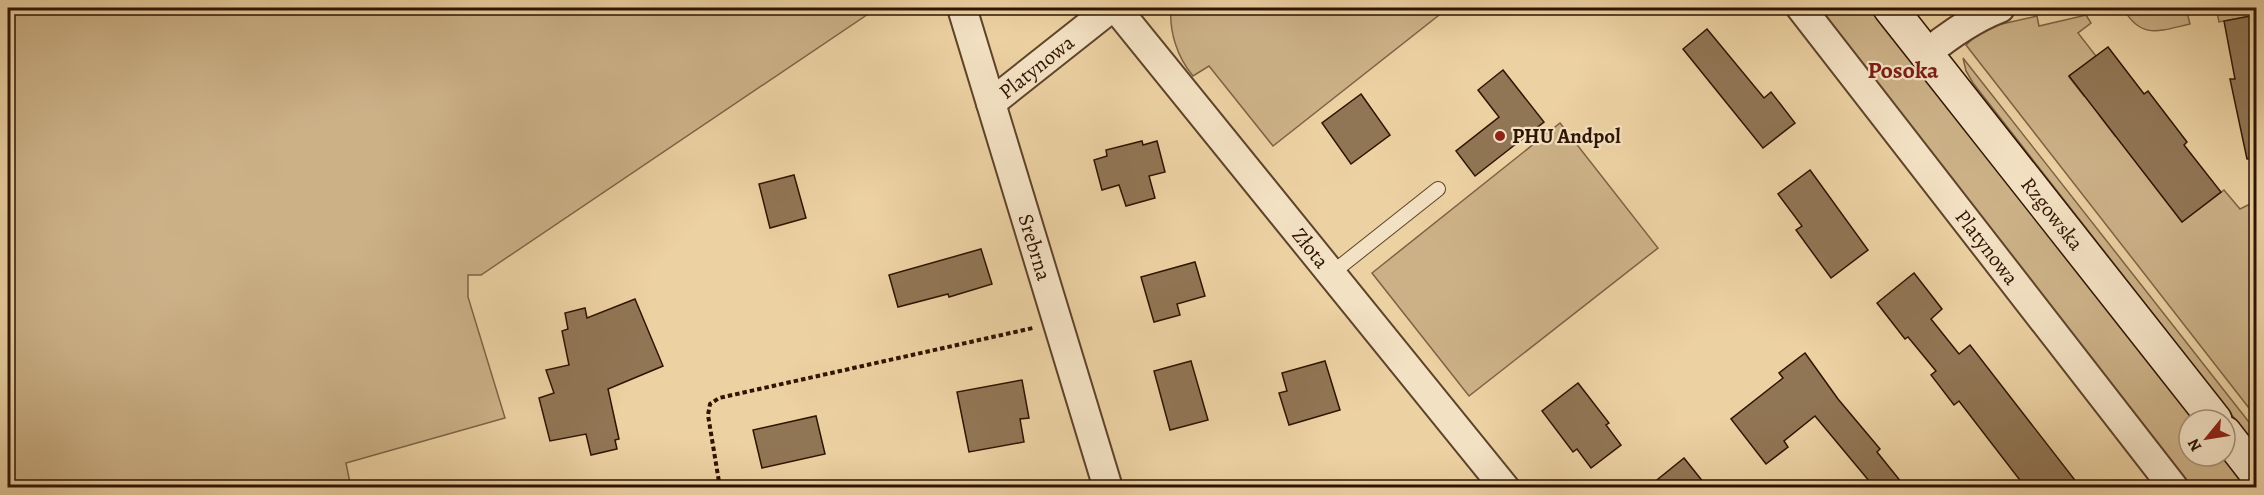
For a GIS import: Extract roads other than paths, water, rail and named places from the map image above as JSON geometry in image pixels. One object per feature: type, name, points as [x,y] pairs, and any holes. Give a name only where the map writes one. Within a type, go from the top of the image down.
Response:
[{"type":"street","name":"Srebrna","points":[[962,8],[1108,488]]},
{"type":"street","name":"Platynowa","points":[[991,103],[1111,8]]},
{"type":"street","name":"Złota","points":[[1116,8],[1506,488]]},
{"type":"street","name":"Platynowa","points":[[1801,8],[2174,488]]},
{"type":"street","name":"Rzgowska","points":[[1890,8],[2206,408]]},
{"type":"street","points":[[1926,54],[1950,34],[2000,8]]},
{"type":"street","points":[[2237,448],[2256,473]]},
{"type":"lane","points":[[1332,273],[1438,189]]},
{"type":"place","name":"PHU Andpol","points":[[1500,136]]},
{"type":"district","name":"Posoka","points":[[1903,70]]}]
